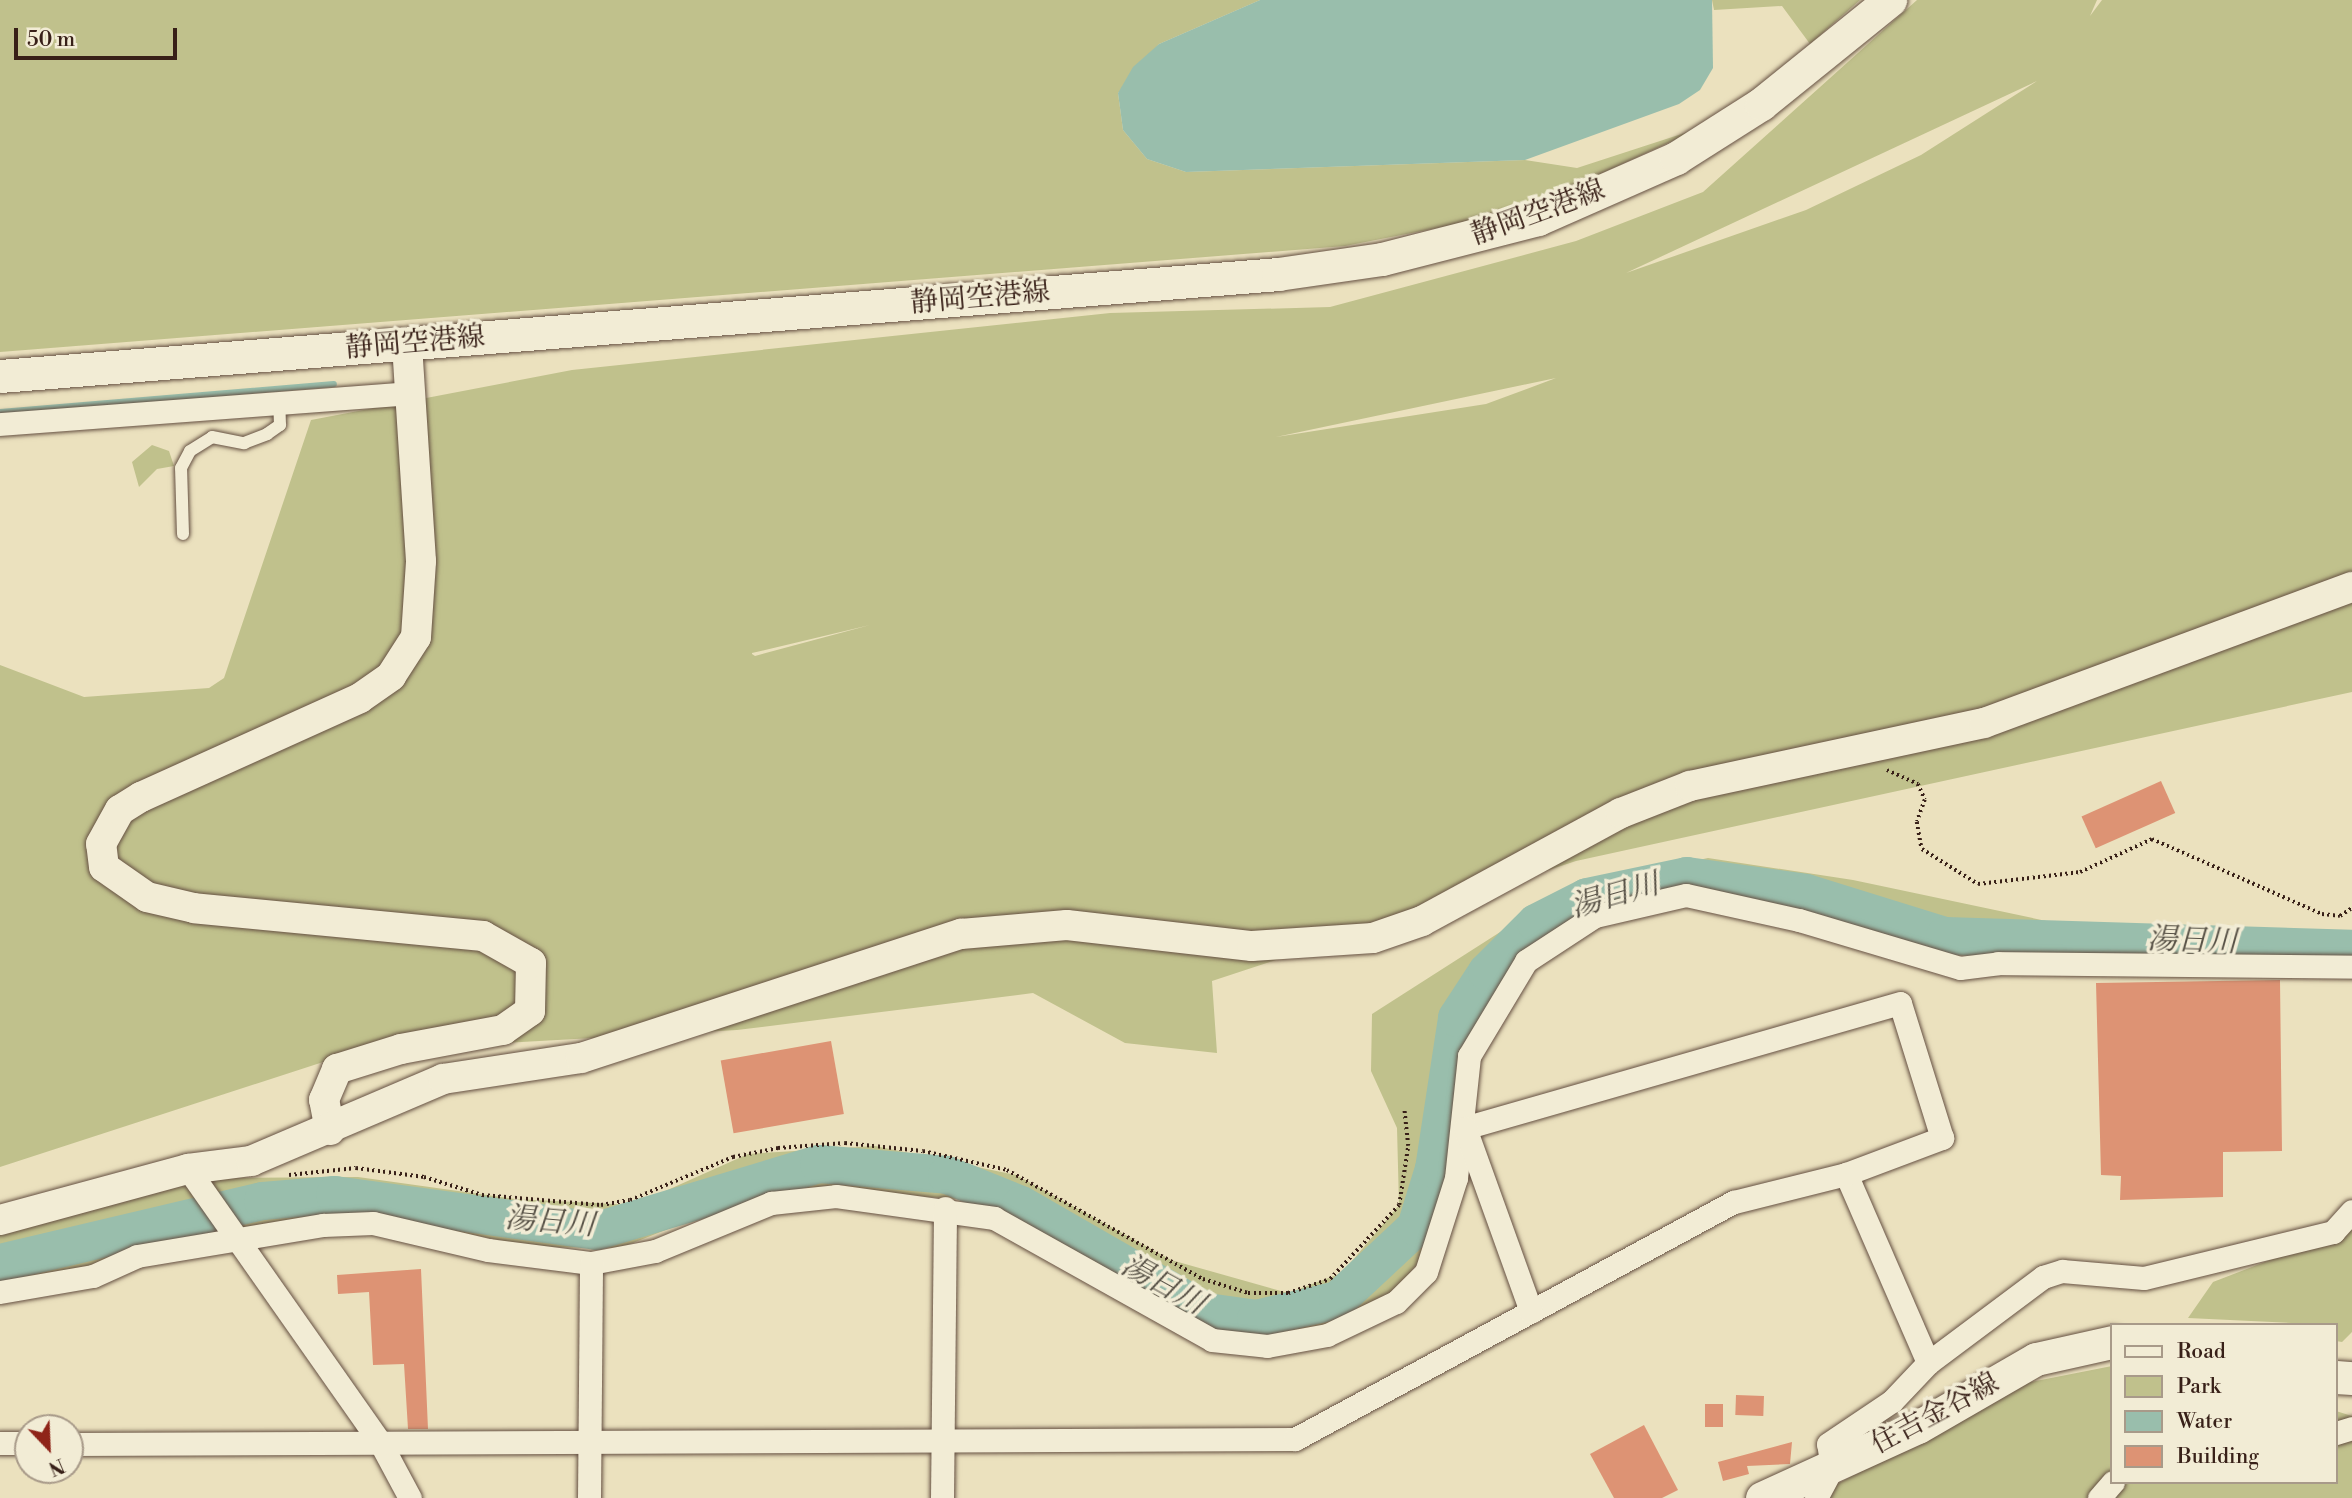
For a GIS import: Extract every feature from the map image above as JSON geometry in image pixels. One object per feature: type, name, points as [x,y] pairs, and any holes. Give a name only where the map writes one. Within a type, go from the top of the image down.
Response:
[{"type":"main road","name":"静岡空港線","points":[[0,376],[1278,274],[1482,237],[1676,158],[1761,104],[1890,0]]},
{"type":"main road","name":"住吉金谷線","points":[[1762,1498],[1832,1468],[2036,1359],[2110,1342]]},
{"type":"street","points":[[331,1130],[324,1100],[337,1069],[401,1049],[503,1030],[530,1011],[531,963],[483,936],[194,908],[147,897],[104,867],[101,844],[120,810],[141,797],[360,698],[391,676],[416,638],[422,607],[407,344]]},
{"type":"street","points":[[0,424],[410,393]]},
{"type":"street","points":[[0,1220],[188,1169],[251,1161],[331,1130],[443,1079],[581,1058],[961,934],[1067,925],[1252,946],[1373,938],[1422,921],[1621,813],[1690,786],[1984,723],[2352,587]]},
{"type":"street","points":[[0,1292],[93,1276],[137,1256],[238,1239],[373,1223],[488,1250],[591,1263],[655,1251],[771,1203],[836,1196],[945,1208],[994,1218],[1212,1340],[1267,1346],[1327,1335],[1395,1302],[1426,1272],[1465,1128],[1469,1056],[1525,961],[1595,916],[1686,895],[1800,920],[1960,968],[1998,963],[2352,967]]},
{"type":"street","points":[[84,1444],[1295,1439],[1734,1202],[1846,1174],[1942,1138],[1900,1003],[1465,1128]]},
{"type":"street","points":[[1465,1128],[1531,1311]]},
{"type":"street","points":[[188,1169],[381,1444],[410,1498]]},
{"type":"street","points":[[1846,1174],[1928,1363]]},
{"type":"street","points":[[942,1498],[945,1208]]},
{"type":"street","points":[[1816,1498],[1832,1468],[1828,1444],[1892,1401],[1928,1363],[2043,1277],[2062,1270],[2144,1279],[2333,1232],[2352,1211]]},
{"type":"street","points":[[589,1498],[591,1263]]},
{"type":"street","points":[[2099,1498],[2111,1484]]},
{"type":"lane","points":[[183,534],[184,458],[212,437],[244,443],[272,431],[281,422],[279,401]]},
{"type":"path","points":[[1882,767],[1919,784],[1925,800],[1917,822],[1922,849],[1978,884],[2080,872],[2152,839],[2322,914],[2340,916],[2352,908]]},
{"type":"green space","points":[[0,0],[1260,0],[1159,44],[1118,93],[1123,130],[1147,159],[1186,172],[1525,160],[1577,168],[1703,127],[1587,180],[1473,221],[1345,246],[0,352]]},
{"type":"green space","points":[[1712,0],[1860,0],[1810,44],[1782,6],[1714,10]]},
{"type":"green space","points":[[1917,0],[2097,0],[2090,16],[2102,0],[2352,0],[2352,692],[1576,861],[1212,981],[1217,1053],[1125,1043],[1033,993],[737,1030],[357,1051],[0,1167],[0,665],[84,697],[209,688],[224,678],[311,420],[572,370],[1110,313],[1330,307],[1576,241],[1703,192]],"holes":[[[2037,81],[1921,155],[1806,210],[1626,273]],[[1556,378],[1486,404],[1276,437]],[[870,625],[755,656],[752,653]]]},
{"type":"green space","points":[[152,445],[169,451],[174,466],[157,469],[139,487],[132,462]]},
{"type":"green space","points":[[1708,858],[1853,880],[2103,933],[2352,931],[2352,969],[1951,953],[1686,888],[1592,910],[1509,966],[1465,1041],[1426,1252],[1391,1298],[1335,1324],[1249,1344],[1152,1306],[1083,1256],[970,1200],[777,1186],[620,1248],[534,1247],[382,1217],[0,1287],[0,1232],[195,1178],[358,1177],[515,1199],[634,1205],[748,1154],[875,1146],[1016,1175],[1171,1260],[1288,1293],[1342,1273],[1399,1205],[1397,1128],[1371,1071],[1372,1014],[1569,888]]},
{"type":"green space","points":[[2352,1214],[2352,1332],[2342,1342],[2338,1341],[2338,1323],[2188,1318],[2213,1282],[2335,1235]]},
{"type":"green space","points":[[2110,1366],[2110,1484],[2338,1484],[2338,1412],[2352,1416],[2352,1498],[1811,1498],[2026,1383]]},
{"type":"water","points":[[1260,0],[1712,0],[1713,68],[1700,90],[1679,104],[1525,160],[1186,172],[1147,159],[1123,130],[1118,93],[1133,67],[1159,44]]},
{"type":"building","points":[[2161,781],[2175,813],[2096,848],[2082,816]]},
{"type":"building","points":[[2280,980],[2282,1151],[2223,1152],[2223,1197],[2120,1200],[2121,1176],[2101,1175],[2096,983]]},
{"type":"building","points":[[831,1041],[844,1114],[734,1133],[721,1060]]},
{"type":"building","points":[[421,1269],[428,1429],[408,1429],[404,1364],[373,1365],[369,1292],[338,1294],[337,1275]]},
{"type":"building","points":[[1736,1395],[1764,1396],[1763,1416],[1735,1415]]},
{"type":"building","points":[[1705,1404],[1723,1404],[1723,1427],[1705,1427]]},
{"type":"building","points":[[1644,1425],[1678,1490],[1662,1498],[1614,1498],[1590,1454]]},
{"type":"building","points":[[1792,1442],[1790,1464],[1747,1466],[1749,1474],[1723,1481],[1718,1462]]},
{"type":"waterway","points":[[0,412],[334,384]]},
{"type":"waterway","name":"湯日川","points":[[0,1263],[263,1201],[335,1195],[597,1231],[819,1164],[947,1175],[1021,1205],[1207,1312],[1256,1319],[1338,1300],[1416,1227],[1434,1169],[1457,1018],[1487,972],[1536,923],[1587,897],[1687,876],[1806,893],[1945,936],[2352,949]]}]
